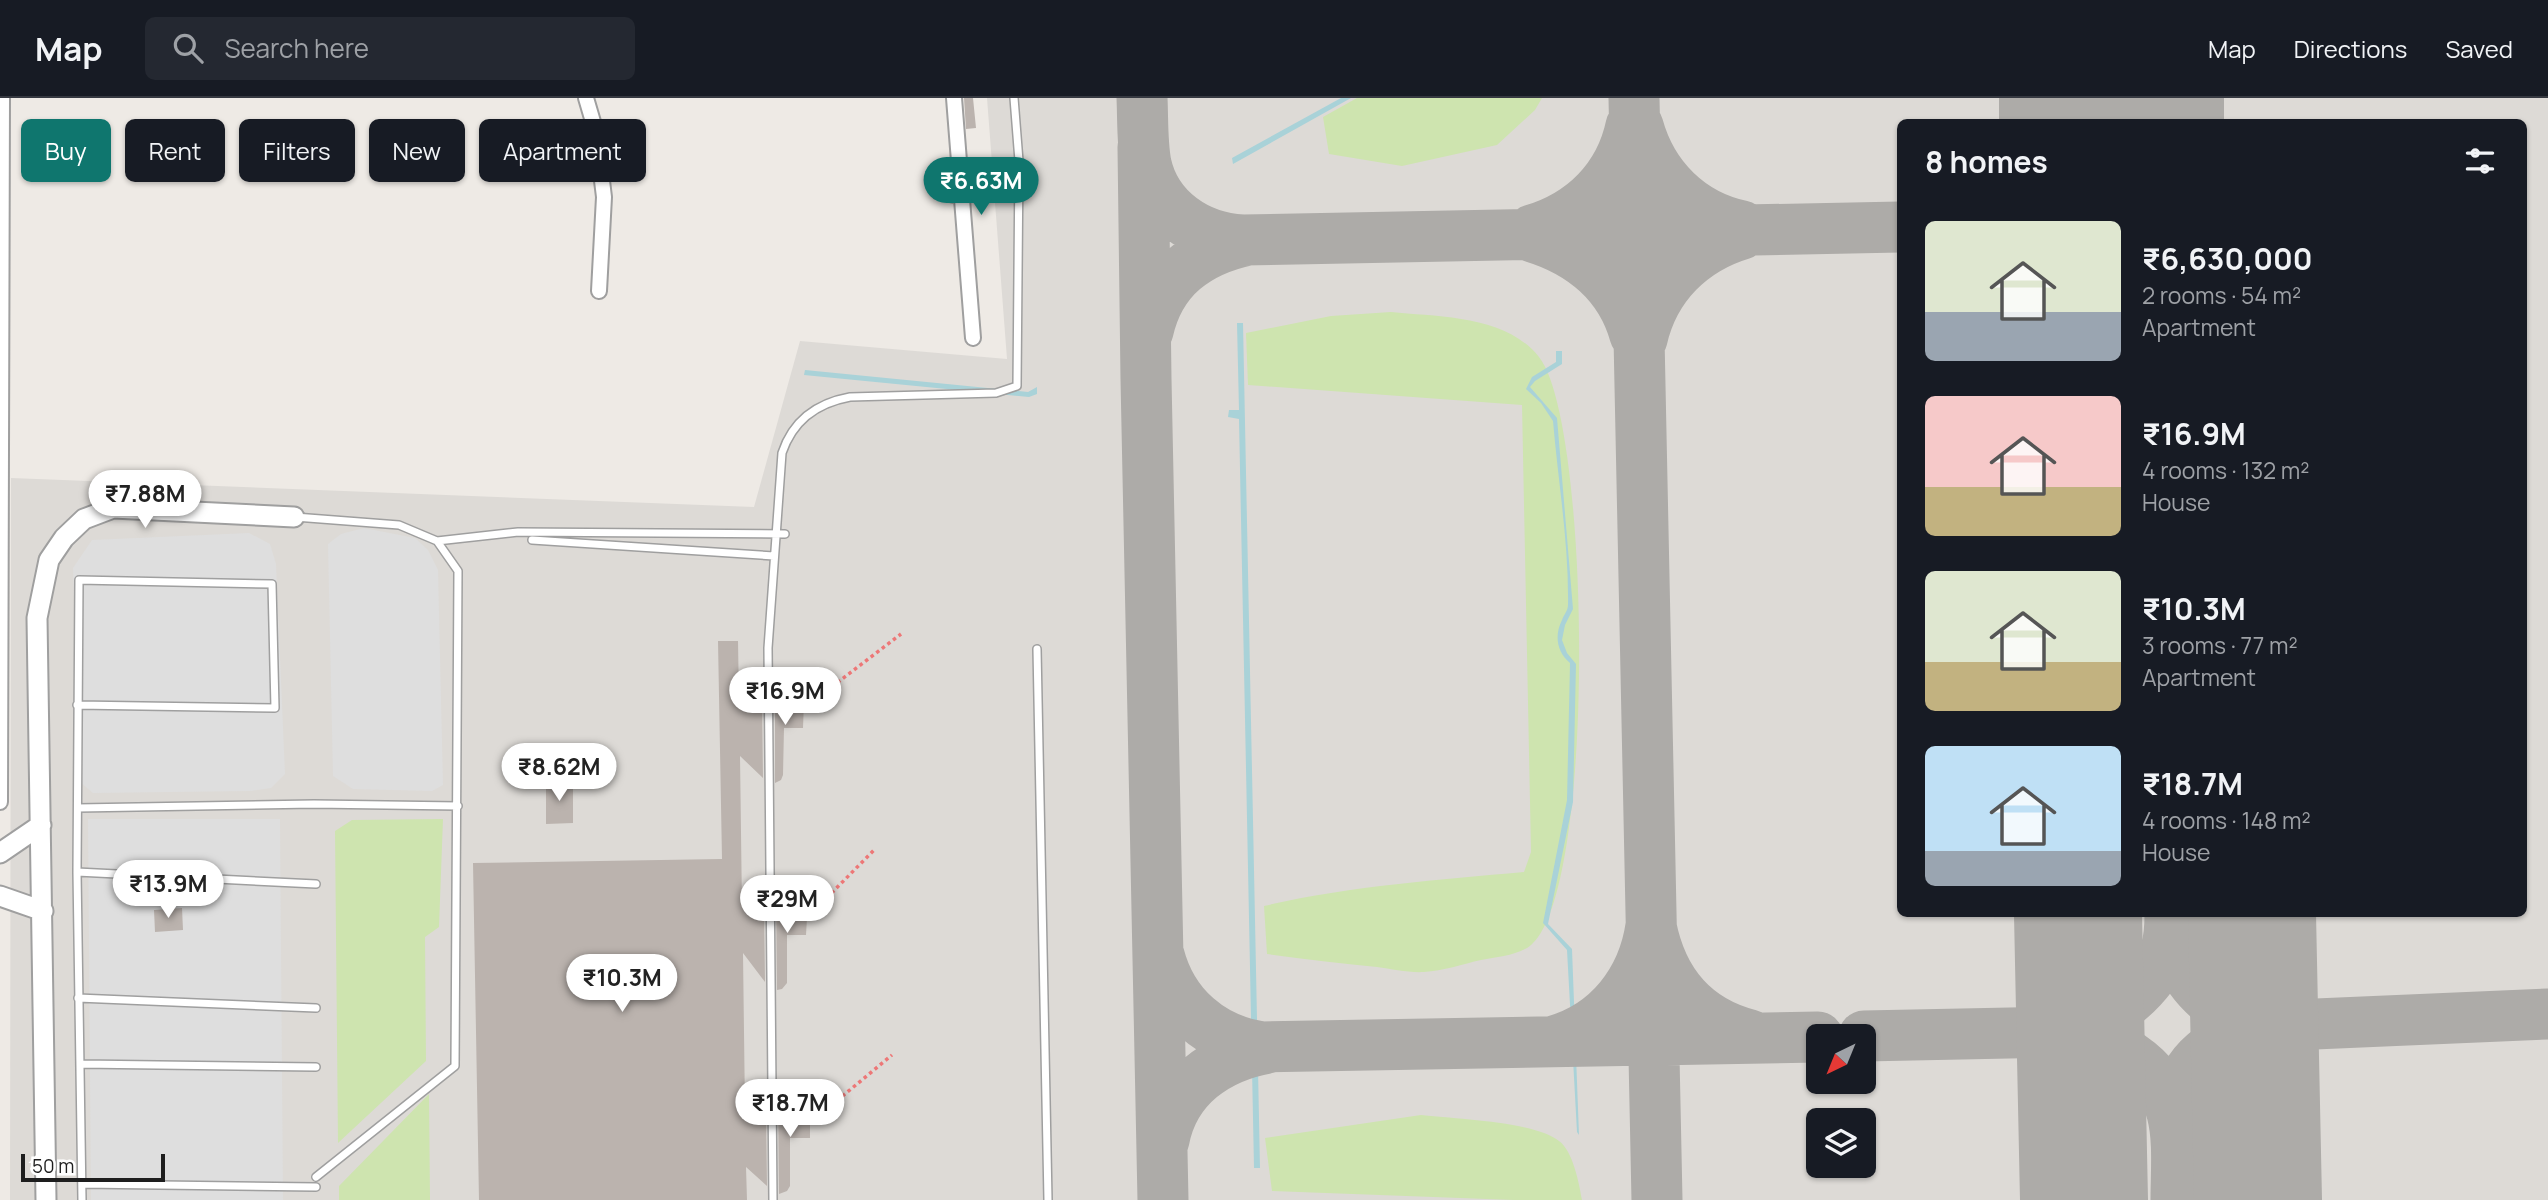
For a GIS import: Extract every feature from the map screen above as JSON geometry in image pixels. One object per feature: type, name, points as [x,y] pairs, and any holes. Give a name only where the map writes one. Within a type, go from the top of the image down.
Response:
[{"type":"street","points":[[0,803],[2,98]]},
{"type":"street","points":[[586,98],[596,132],[604,197],[600,291]]},
{"type":"street","points":[[954,98],[973,338]]},
{"type":"street","points":[[46,1200],[37,618],[48,560],[64,538],[84,519],[113,508],[294,517]]},
{"type":"street","points":[[0,853],[41,825]]},
{"type":"street","points":[[0,896],[43,911]]},
{"type":"lane","points":[[773,1200],[768,648],[782,453],[801,420],[817,408],[836,400],[850,397],[996,393],[1017,386],[1020,161],[1014,98]]},
{"type":"lane","points":[[294,517],[399,525],[437,541],[517,532],[785,534]]},
{"type":"lane","points":[[532,540],[774,556]]},
{"type":"lane","points":[[316,1177],[455,1066],[458,571],[437,541]]},
{"type":"lane","points":[[77,705],[275,708],[272,584],[79,580],[77,705],[77,873],[82,1200]]},
{"type":"lane","points":[[1037,649],[1048,1200]]},
{"type":"lane","points":[[78,808],[314,804],[458,806]]},
{"type":"lane","points":[[77,873],[316,884]]},
{"type":"lane","points":[[78,998],[316,1008]]},
{"type":"lane","points":[[80,1064],[316,1067]]},
{"type":"lane","points":[[82,1184],[316,1187]]},
{"type":"path","points":[[803,708],[901,635]]},
{"type":"path","points":[[807,919],[875,849]]},
{"type":"path","points":[[810,1123],[892,1055]]},
{"type":"shaded area","points":[[987,98],[2548,98],[2548,1200],[10,1200],[11,478],[754,507],[800,341],[1007,359]]},
{"type":"shaded area","points":[[364,528],[415,538],[428,550],[438,570],[443,785],[432,791],[353,789],[333,776],[328,544],[341,534]]},
{"type":"shaded area","points":[[249,533],[270,544],[276,564],[285,774],[271,788],[250,791],[93,793],[80,782],[73,568],[92,540]]},
{"type":"shaded area","points":[[88,819],[280,819],[283,1200],[91,1200]]},
{"type":"green space","points":[[1357,98],[1542,98],[1535,110],[1497,145],[1402,166],[1329,154],[1323,117]]},
{"type":"green space","points":[[1391,312],[1450,317],[1490,326],[1525,343],[1539,357],[1556,399],[1569,471],[1577,561],[1579,661],[1576,760],[1566,847],[1550,913],[1527,948],[1522,951],[1424,972],[1267,954],[1264,906],[1361,889],[1524,872],[1531,852],[1522,405],[1248,385],[1246,333],[1331,316]]},
{"type":"green space","points":[[443,819],[439,927],[425,937],[426,1061],[338,1143],[335,831],[352,820]]},
{"type":"green space","points":[[429,1094],[430,1200],[339,1200],[339,1186]]},
{"type":"green space","points":[[1421,1115],[1513,1125],[1547,1134],[1559,1141],[1568,1152],[1575,1168],[1582,1200],[1272,1191],[1265,1138]]},
{"type":"water","points":[[1341,98],[1351,98],[1233,164],[1232,158]]},
{"type":"water","points":[[1237,323],[1243,323],[1260,1168],[1254,1168],[1239,419],[1228,417],[1229,410],[1239,410]]},
{"type":"water","points":[[1556,351],[1562,351],[1562,364],[1530,387],[1557,418],[1573,609],[1565,625],[1562,640],[1567,653],[1576,664],[1573,802],[1548,924],[1572,949],[1579,1135],[1567,950],[1543,923],[1567,800],[1570,663],[1562,654],[1558,638],[1568,607],[1567,559],[1553,421],[1541,403],[1526,389],[1532,377],[1556,362]]},
{"type":"water","points":[[805,370],[1028,392],[1037,387],[1037,394],[1029,397],[804,375]]},
{"type":"building","points":[[964,98],[973,98],[976,128],[966,129]]},
{"type":"building","points":[[938,178],[951,182],[953,204],[933,199]]},
{"type":"building","points":[[718,641],[738,641],[739,701],[762,699],[763,778],[740,756],[742,908],[764,906],[765,982],[743,953],[745,1111],[766,1111],[767,1186],[746,1167],[747,1200],[479,1200],[473,863],[722,859]]},
{"type":"building","points":[[775,691],[786,701],[804,701],[803,728],[784,728],[783,775],[781,780],[775,783]]},
{"type":"building","points":[[546,783],[573,783],[573,823],[546,824]]},
{"type":"building","points":[[779,897],[789,907],[807,908],[807,918],[806,935],[787,935],[787,983],[777,990],[776,898]]},
{"type":"building","points":[[182,908],[183,930],[155,932],[154,910]]},
{"type":"building","points":[[778,1101],[786,1103],[795,1111],[810,1111],[810,1138],[790,1138],[790,1186],[787,1191],[779,1194]]},
{"type":"taxiway","points":[[1142,98],[1146,164],[1159,195],[1169,208],[1195,227],[1226,238],[1243,240],[1897,227]]},
{"type":"taxiway","points":[[1634,98],[1657,1200]]},
{"type":"taxiway","points":[[2154,98],[2154,119]]},
{"type":"taxiway","points":[[1532,230],[1567,215],[1596,192],[1618,162],[1631,126]]},
{"type":"taxiway","points":[[1638,126],[1653,162],[1676,191],[1706,213],[1742,226]]},
{"type":"taxiway","points":[[1143,147],[1163,1200]]},
{"type":"taxiway","points":[[1642,339],[1656,302],[1678,272],[1707,249],[1742,234]]},
{"type":"taxiway","points":[[1533,237],[1568,251],[1597,272],[1620,300],[1635,335]]},
{"type":"taxiway","points":[[1148,331],[1162,296],[1183,270],[1213,251],[1248,240]]},
{"type":"taxiway","points":[[2170,917],[2167,947],[2148,980],[2124,1004],[2096,1022],[2065,1032],[2099,1041],[2131,1057],[2145,1068],[2166,1096],[2176,1134],[2176,1200]]},
{"type":"taxiway","points":[[2174,917],[2177,952],[2193,982],[2226,1012],[2253,1023],[2267,1026],[2548,1014]]},
{"type":"taxiway","points":[[1554,1041],[1591,1024],[1620,999],[1640,965],[1651,926],[1663,965],[1684,996],[1712,1020],[1750,1035]]},
{"type":"taxiway","points":[[1159,955],[1174,990],[1197,1018],[1227,1037],[1262,1047],[1806,1037]]},
{"type":"taxiway","points":[[2179,1135],[2179,1097],[2183,1082],[2191,1069],[2211,1048],[2238,1034],[2267,1026]]},
{"type":"taxiway","points":[[1876,1036],[2065,1032]]},
{"type":"taxiway","points":[[1164,1140],[1177,1105],[1201,1077],[1232,1059],[1268,1048],[1261,1048]]},
{"type":"runway","points":[[2063,98],[2063,119]]},
{"type":"runway","points":[[2160,98],[2160,119]]},
{"type":"runway","points":[[2078,917],[2084,1200]]},
{"type":"runway","points":[[2252,917],[2258,1200]]}]
